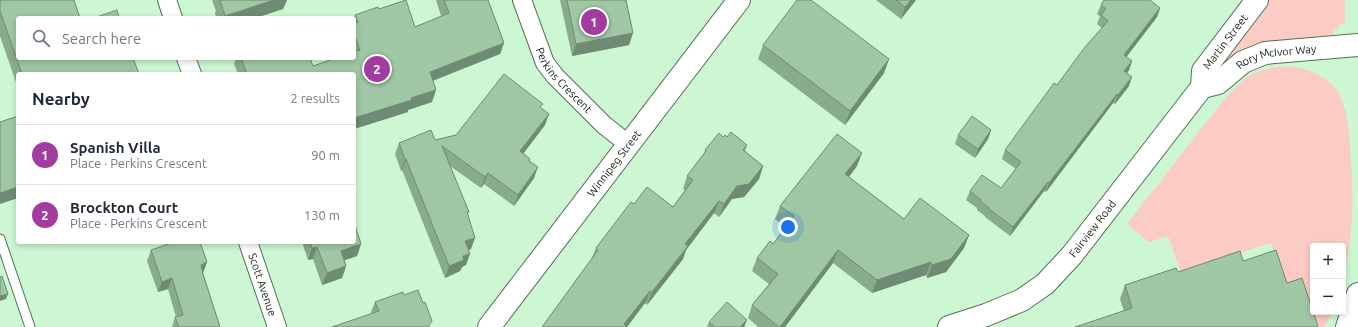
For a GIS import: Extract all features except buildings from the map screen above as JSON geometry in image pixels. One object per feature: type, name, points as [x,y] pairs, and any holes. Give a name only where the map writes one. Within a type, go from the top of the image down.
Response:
[{"type":"street","points":[[166,0],[172,16]]},
{"type":"street","name":"Perkins Crescent","points":[[522,0],[545,63],[555,76],[604,125],[628,144]]},
{"type":"street","name":"Winnipeg Street","points":[[489,327],[739,0]]},
{"type":"street","name":"Martin Street","points":[[1202,87],[1203,71],[1258,0]]},
{"type":"street","name":"Rory McIvor Way","points":[[1202,87],[1218,83],[1243,62],[1265,53],[1358,45]]},
{"type":"street","points":[[187,60],[191,72]]},
{"type":"street","name":"Fairview Road","points":[[949,327],[986,315],[1022,300],[1045,284],[1072,255],[1202,87]]},
{"type":"street","name":"Scott Avenue","points":[[249,244],[277,327]]},
{"type":"street","points":[[1347,327],[1358,294]]},
{"type":"lane","points":[[0,239],[30,327]]},
{"type":"shaded area","points":[[1269,0],[1345,0],[1345,24],[1341,24],[1334,31],[1333,37],[1227,59],[1227,56]]},
{"type":"shaded area","points":[[1287,66],[1300,68],[1319,75],[1330,82],[1334,87],[1345,108],[1348,124],[1352,181],[1351,230],[1346,267],[1346,243],[1310,243],[1310,315],[1331,315],[1325,327],[1302,327],[1271,243],[1181,272],[1168,236],[1149,242],[1127,224],[1223,101],[1238,85],[1250,75],[1275,67]]},
{"type":"place","name":"Spanish Villa","points":[[594,22]]},
{"type":"place","name":"Brockton Court","points":[[377,69]]}]
